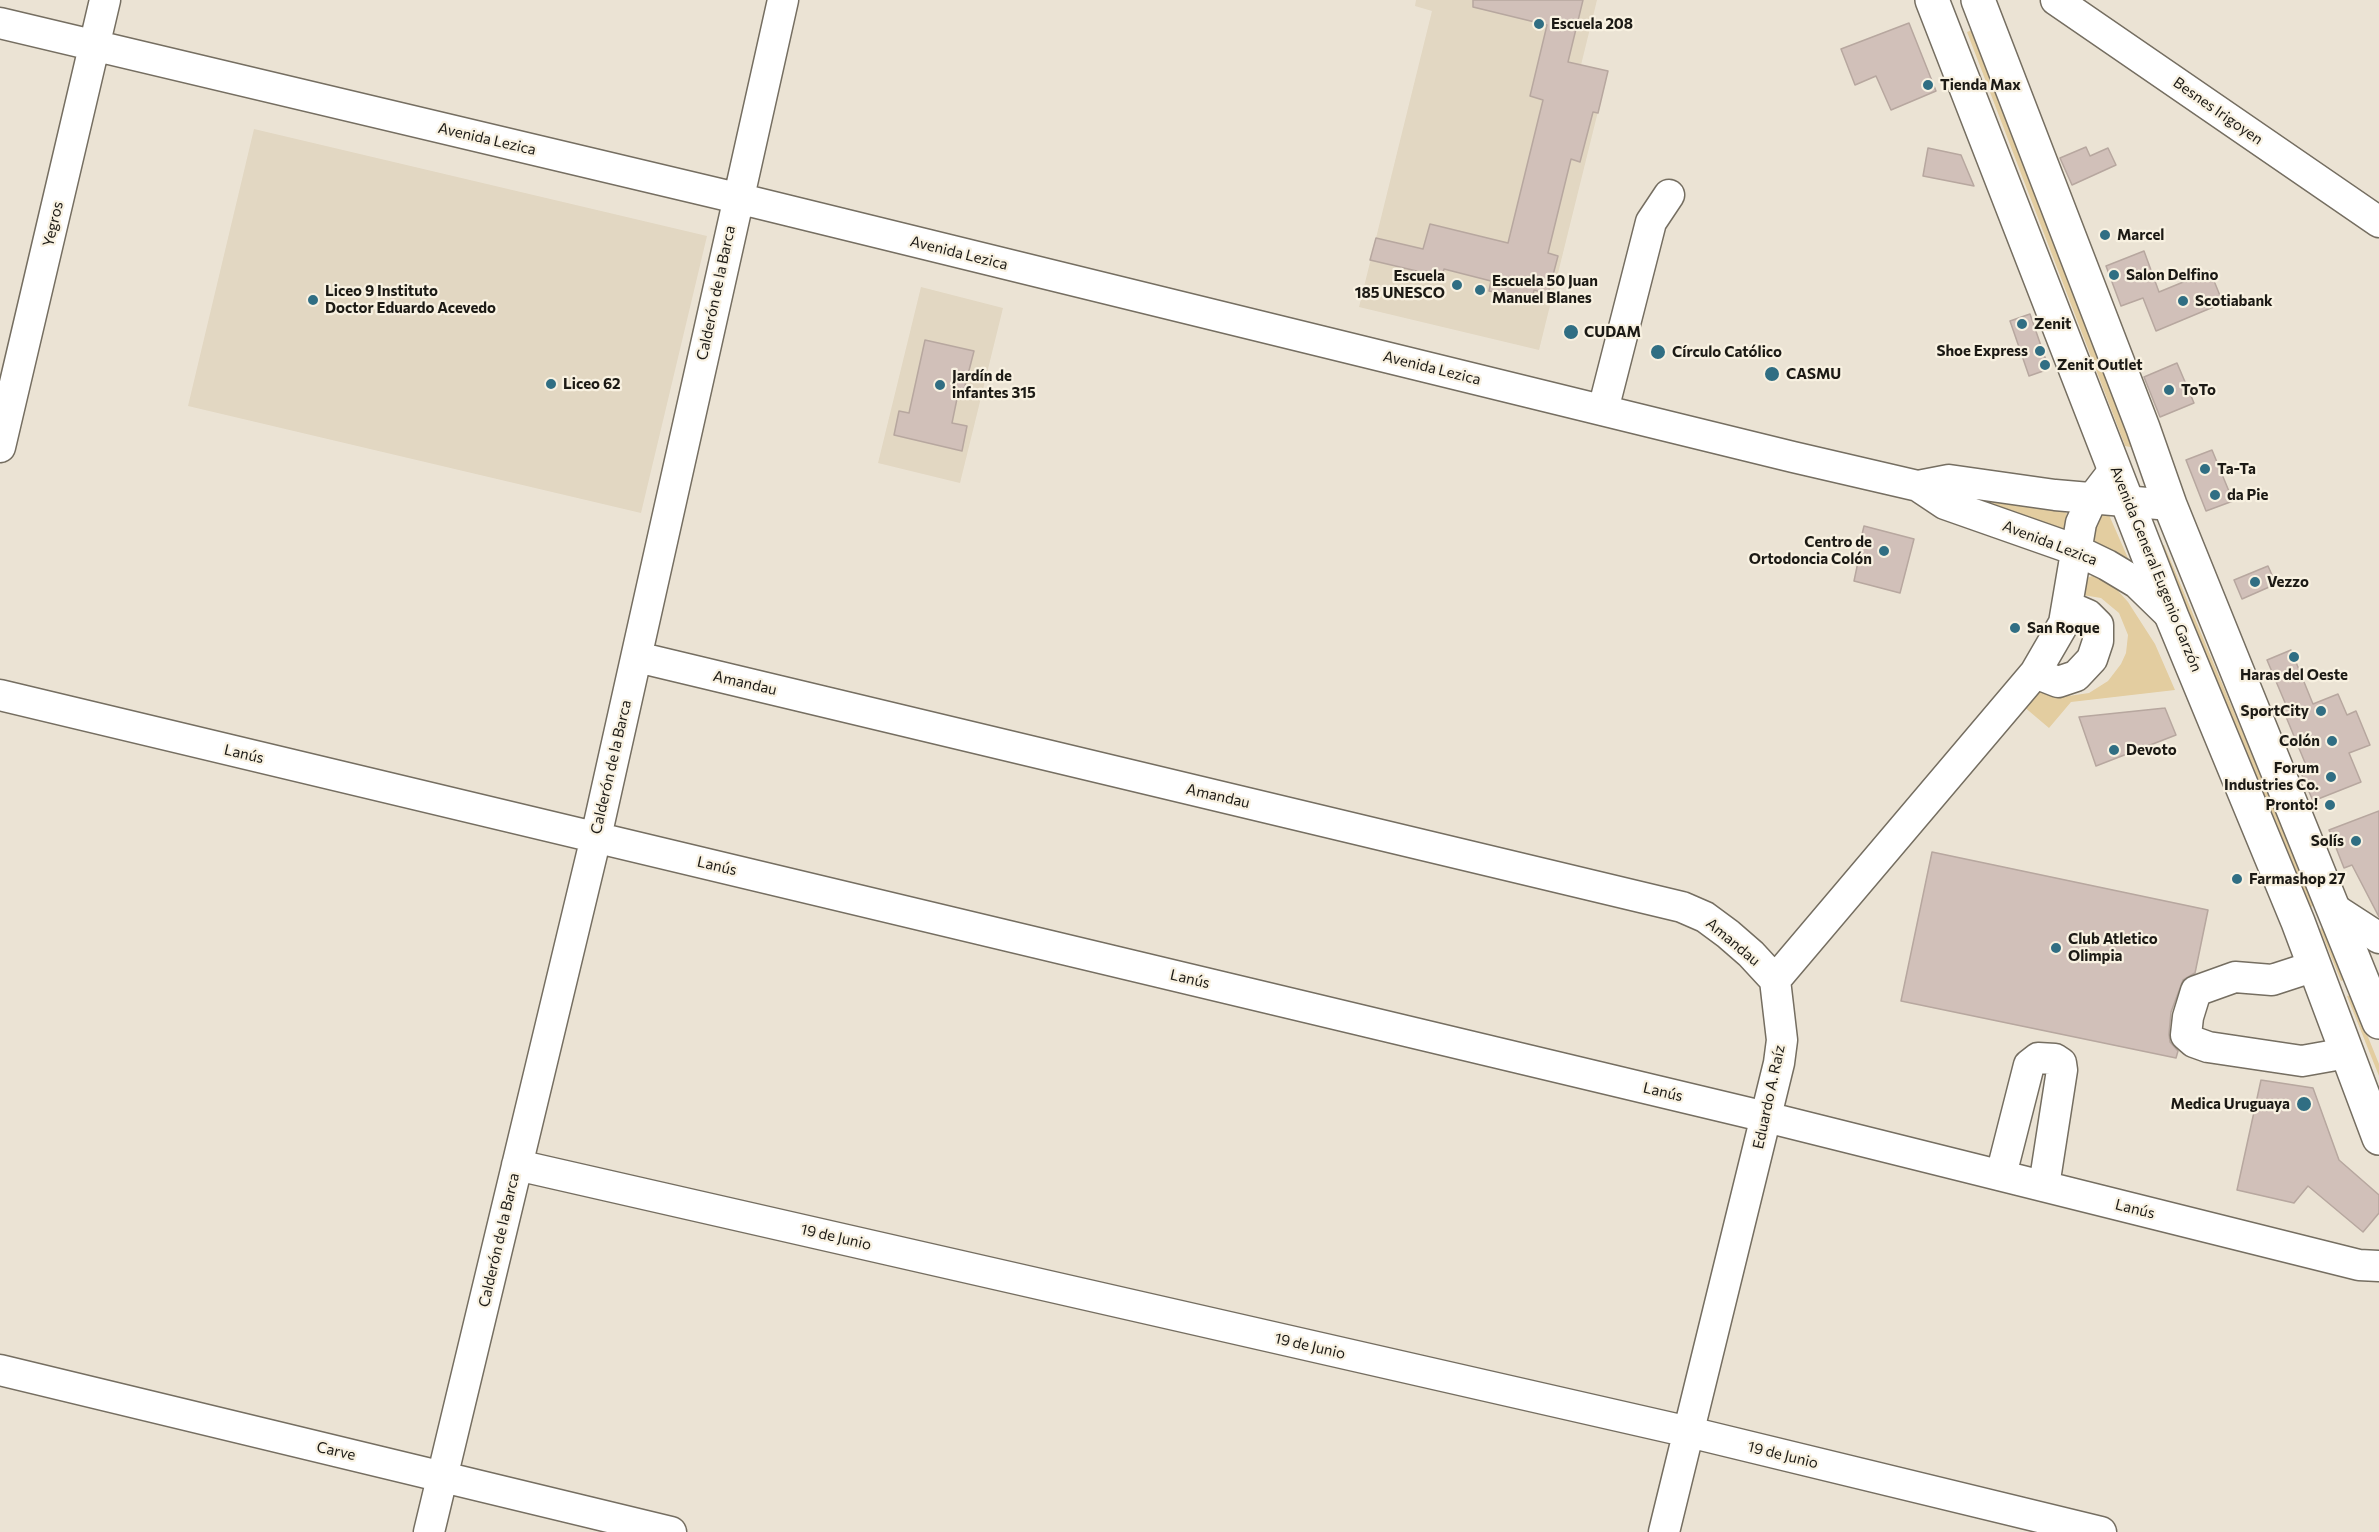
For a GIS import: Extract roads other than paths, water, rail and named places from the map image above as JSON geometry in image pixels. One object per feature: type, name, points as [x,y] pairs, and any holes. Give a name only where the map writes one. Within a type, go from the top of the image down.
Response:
[{"type":"main road","name":"Avenida General Eugenio Garzón","points":[[1932,0],[2130,503],[2172,617],[2361,1076],[2379,1138]]},
{"type":"main road","points":[[1978,0],[2143,428],[2170,505],[2379,1022]]},
{"type":"street","name":"Yegros","points":[[0,447],[105,0]]},
{"type":"street","name":"Calderón de la Barca","points":[[429,1532],[596,837],[783,0]]},
{"type":"street","name":"Besnes Irigoyen","points":[[2056,0],[2379,222]]},
{"type":"street","name":"Avenida Lezica","points":[[0,23],[737,198],[1918,486],[1945,504],[2076,550],[2107,565],[2137,583],[2172,617]]},
{"type":"street","points":[[1603,410],[1651,222],[1669,195]]},
{"type":"street","points":[[1775,980],[2035,673],[2064,622],[2081,523],[2092,499],[2115,469]]},
{"type":"street","name":"Avenida Lezica","points":[[1918,486],[1949,480],[2092,499],[2170,505]]},
{"type":"street","points":[[2035,673],[2058,682],[2076,676],[2092,659],[2098,641],[2098,625],[2088,615],[2067,606]]},
{"type":"street","name":"Amandau","points":[[637,657],[1682,908],[1705,918],[1728,934],[1775,980]]},
{"type":"street","name":"Lanús","points":[[0,695],[1766,1117],[2359,1265],[2379,1266]]},
{"type":"street","points":[[2332,908],[2379,938]]},
{"type":"street","points":[[2315,966],[2272,980],[2235,977],[2196,991],[2191,1002],[2187,1035],[2194,1042],[2208,1047],[2302,1061],[2361,1076]]},
{"type":"street","name":"Eduardo A. Raíz","points":[[1664,1532],[1779,1064],[1782,1040],[1780,1005],[1775,980]]},
{"type":"street","points":[[2001,1175],[2029,1065],[2038,1058],[2055,1059],[2061,1064],[2062,1070],[2043,1186]]},
{"type":"street","name":"19 de Junio","points":[[518,1165],[1689,1432],[2101,1532]]},
{"type":"street","name":"Carve","points":[[0,1370],[671,1532]]},
{"type":"place","name":"Escuela 208","points":[[1539,24]]},
{"type":"place","name":"Tienda Max","points":[[1928,85]]},
{"type":"place","name":"Marcel","points":[[2105,235]]},
{"type":"place","name":"Salon Delfino","points":[[2114,275]]},
{"type":"place","name":"Escuela 185 UNESCO","points":[[1457,285]]},
{"type":"place","name":"Escuela 50 Juan Manuel Blanes","points":[[1480,290]]},
{"type":"place","name":"Liceo 9 Instituto Doctor Eduardo Acevedo","points":[[313,300]]},
{"type":"place","name":"Scotiabank","points":[[2183,301]]},
{"type":"place","name":"Zenit","points":[[2022,324]]},
{"type":"place","name":"CUDAM","points":[[1571,332]]},
{"type":"place","name":"Shoe Express","points":[[2040,351]]},
{"type":"place","name":"Círculo Católico","points":[[1658,352]]},
{"type":"place","name":"Zenit Outlet","points":[[2045,365]]},
{"type":"place","name":"CASMU","points":[[1772,374]]},
{"type":"place","name":"Liceo 62","points":[[551,384]]},
{"type":"place","name":"Jardín de infantes 315","points":[[940,385]]},
{"type":"place","name":"ToTo","points":[[2169,390]]},
{"type":"place","name":"Ta-Ta","points":[[2205,469]]},
{"type":"place","name":"da Pie","points":[[2215,495]]},
{"type":"place","name":"Centro de Ortodoncia Colón","points":[[1884,551]]},
{"type":"place","name":"Vezzo","points":[[2255,582]]},
{"type":"place","name":"San Roque","points":[[2015,628]]},
{"type":"place","name":"Haras del Oeste","points":[[2294,657]]},
{"type":"place","name":"SportCity","points":[[2321,711]]},
{"type":"place","name":"Colón","points":[[2332,741]]},
{"type":"place","name":"Devoto","points":[[2114,750]]},
{"type":"place","name":"Forum Industries Co.","points":[[2331,777]]},
{"type":"place","name":"Pronto!","points":[[2330,805]]},
{"type":"place","name":"Solís","points":[[2356,841]]},
{"type":"place","name":"Farmashop 27","points":[[2237,879]]},
{"type":"place","name":"Club Atletico Olimpia","points":[[2056,948]]},
{"type":"place","name":"Medica Uruguaya","points":[[2304,1104]]}]
